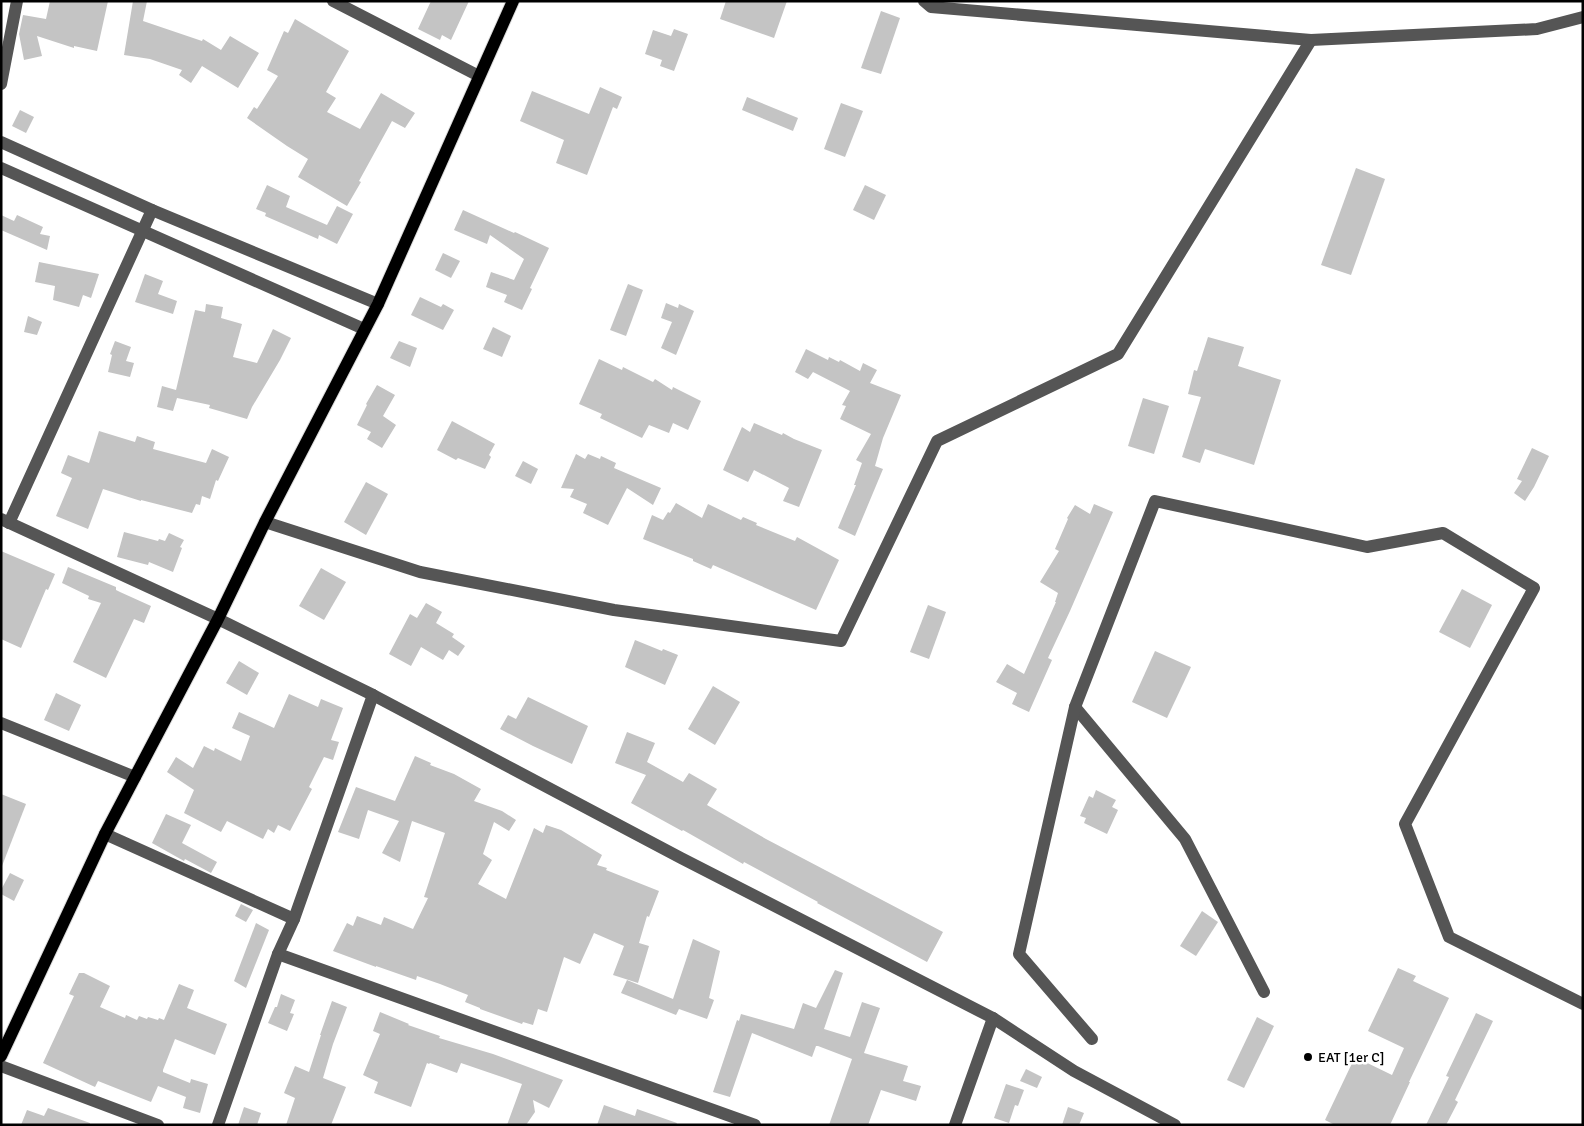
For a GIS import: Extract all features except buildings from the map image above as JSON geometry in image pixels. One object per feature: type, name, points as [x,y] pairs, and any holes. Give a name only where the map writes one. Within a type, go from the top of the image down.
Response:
[{"type":"main road","points":[[1,1056],[105,834],[218,619],[265,522],[378,304],[513,1]]},
{"type":"street","points":[[1,84],[17,1]]},
{"type":"street","points":[[333,1],[479,76]]},
{"type":"street","points":[[924,1],[931,7],[1311,40],[1537,30],[1583,17]]},
{"type":"street","points":[[265,522],[420,572],[614,610],[841,642],[937,441],[1118,354],[1311,40]]},
{"type":"street","points":[[1,142],[152,210],[378,304]]},
{"type":"street","points":[[1,168],[364,329]]},
{"type":"street","points":[[152,210],[5,521],[218,619],[373,696],[681,858],[993,1018],[1074,1071],[1169,1123]]},
{"type":"street","points":[[1092,1039],[1019,954],[1075,708],[1156,501],[1367,547],[1443,533],[1534,588],[1405,824],[1449,937],[1583,1004]]},
{"type":"street","points":[[218,1125],[278,954],[294,919],[373,696]]},
{"type":"street","points":[[1075,708],[1185,840],[1264,992]]},
{"type":"street","points":[[1,723],[135,777]]},
{"type":"street","points":[[105,834],[294,919]]},
{"type":"street","points":[[278,954],[755,1125]]},
{"type":"street","points":[[955,1125],[993,1018]]},
{"type":"street","points":[[1,1066],[158,1125]]},
{"type":"place","name":"EAT [1er C]","points":[[1308,1057]]}]
